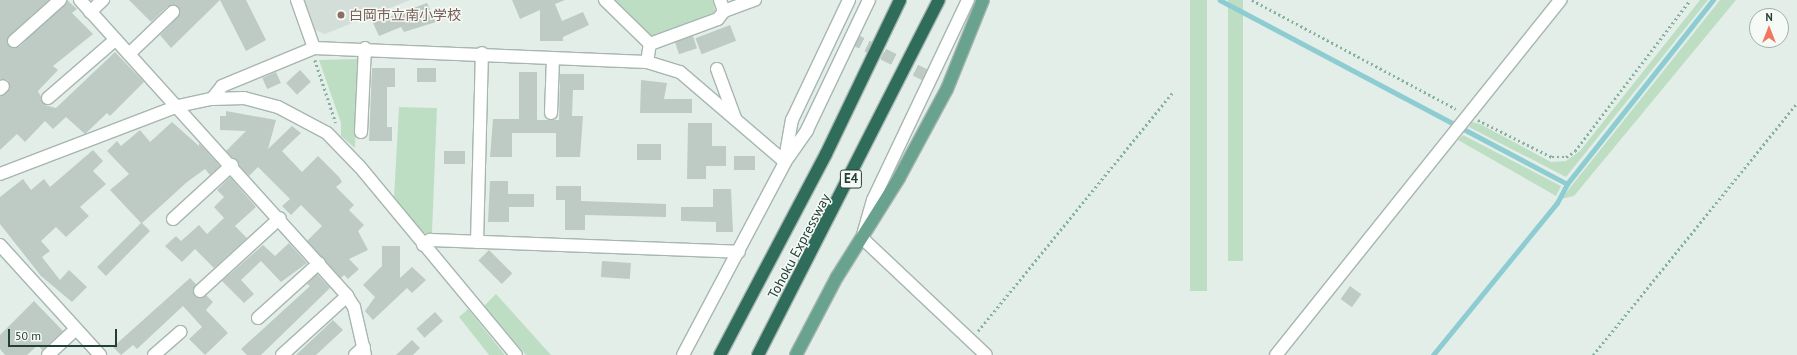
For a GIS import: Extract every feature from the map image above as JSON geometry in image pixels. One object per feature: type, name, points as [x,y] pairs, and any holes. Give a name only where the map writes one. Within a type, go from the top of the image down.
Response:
[{"type":"highway","name":"Tohoku Expressway","points":[[720,355],[826,154],[900,0]]},
{"type":"highway","name":"Tohoku Expressway","points":[[758,355],[939,0]]},
{"type":"main road","points":[[796,355],[837,277],[862,238],[947,89],[983,0]]},
{"type":"street","points":[[14,41],[60,0]]},
{"type":"street","points":[[80,0],[115,40],[178,106],[280,218],[348,296],[354,307],[361,352]]},
{"type":"street","points":[[90,12],[103,0]]},
{"type":"street","points":[[296,0],[314,48]]},
{"type":"street","points":[[605,0],[650,44]]},
{"type":"street","points":[[650,44],[718,19],[722,6],[755,0]]},
{"type":"street","points":[[785,162],[792,120],[849,0]]},
{"type":"street","points":[[683,355],[739,252],[785,162],[807,130],[868,0]]},
{"type":"street","points":[[968,0],[873,200],[862,238],[986,355]]},
{"type":"street","points":[[1276,355],[1452,139],[1560,0]]},
{"type":"street","points":[[129,54],[174,12]]},
{"type":"street","points":[[48,98],[115,40]]},
{"type":"street","points":[[647,62],[650,44]]},
{"type":"street","points":[[212,99],[222,86],[314,48],[364,48],[647,62],[680,72],[785,162]]},
{"type":"street","points":[[361,132],[364,48]]},
{"type":"street","points":[[477,242],[482,53]]},
{"type":"street","points":[[551,113],[553,58]]},
{"type":"street","points":[[717,69],[736,120]]},
{"type":"street","points":[[0,174],[178,106],[212,99],[244,98],[278,107],[306,120],[335,142],[360,166],[423,245],[516,355]]},
{"type":"street","points":[[174,219],[232,165]]},
{"type":"street","points":[[200,291],[280,218]]},
{"type":"street","points":[[423,245],[430,240],[739,252]]},
{"type":"street","points":[[3,254],[100,355]]},
{"type":"street","points":[[258,318],[320,263]]},
{"type":"street","points":[[282,355],[348,296]]},
{"type":"street","points":[[48,355],[76,329]]},
{"type":"street","points":[[154,355],[180,332]]},
{"type":"path","points":[[307,59],[315,57],[339,133],[335,142]]},
{"type":"path","points":[[970,340],[1173,92]]},
{"type":"path","points":[[1593,355],[1797,103]]},
{"type":"shaded area","name":"白岡市立南小学校","points":[[304,0],[410,0],[325,34],[315,30]]},
{"type":"green space","points":[[611,0],[713,0],[716,15],[649,38]]},
{"type":"green space","points":[[1190,0],[1207,0],[1207,291],[1190,291]]},
{"type":"green space","points":[[1228,0],[1243,0],[1243,261],[1228,261]]},
{"type":"green space","points":[[1700,0],[1708,0],[1566,177],[1469,127],[1472,122],[1480,124],[1551,162],[1566,161],[1580,151]]},
{"type":"green space","points":[[1720,0],[1736,0],[1574,196],[1561,199]]},
{"type":"green space","points":[[358,59],[355,148],[341,136],[341,123],[319,60]]},
{"type":"green space","points":[[399,107],[437,108],[432,233],[420,233],[394,197]]},
{"type":"green space","points":[[1463,135],[1561,186],[1556,196],[1458,140]]},
{"type":"green space","points":[[496,294],[551,355],[526,355],[484,306]]},
{"type":"green space","points":[[468,309],[505,355],[489,355],[459,317]]},
{"type":"building","points":[[0,0],[49,0],[9,36],[7,43],[11,48],[19,47],[67,0],[77,9],[72,13],[93,34],[53,66],[58,70],[38,91],[45,105],[56,108],[115,52],[144,82],[110,116],[107,113],[85,134],[66,117],[53,129],[45,121],[25,142],[17,134],[0,150],[0,96],[10,88],[8,80],[0,79]]},
{"type":"building","points":[[129,0],[220,0],[171,48],[160,35],[178,17],[179,7],[168,6],[151,22]]},
{"type":"building","points":[[220,0],[246,0],[266,40],[246,51]]},
{"type":"building","points":[[512,0],[565,0],[555,4],[562,21],[583,12],[589,25],[563,37],[563,41],[540,41],[540,10],[520,19]]},
{"type":"building","points":[[427,3],[436,22],[404,32],[401,27],[379,36],[373,23]]},
{"type":"building","points":[[730,25],[736,41],[702,54],[695,38]]},
{"type":"building","points":[[693,36],[697,48],[679,54],[675,42]]},
{"type":"building","points":[[372,68],[395,68],[395,87],[387,87],[387,127],[392,127],[392,141],[369,141]]},
{"type":"building","points":[[417,68],[436,68],[436,82],[417,82]]},
{"type":"building","points":[[300,70],[311,82],[297,95],[286,83]]},
{"type":"building","points":[[276,72],[281,83],[267,89],[262,78]]},
{"type":"building","points":[[519,72],[537,72],[537,120],[559,120],[560,74],[584,74],[584,90],[573,90],[572,116],[583,116],[580,157],[556,157],[556,133],[512,133],[512,157],[490,157],[493,119],[519,119]]},
{"type":"building","points":[[641,80],[667,83],[664,99],[692,99],[692,113],[640,113]]},
{"type":"building","points":[[226,111],[276,120],[268,149],[292,126],[301,133],[282,151],[302,172],[318,156],[339,177],[342,182],[336,187],[354,205],[349,210],[364,225],[358,231],[368,250],[349,259],[359,269],[348,279],[344,275],[341,278],[307,241],[322,226],[301,205],[291,215],[282,206],[290,199],[258,167],[249,176],[226,151],[246,131],[220,130],[220,116],[226,116]]},
{"type":"building","points":[[172,122],[199,146],[199,143],[220,166],[210,175],[205,169],[187,182],[142,223],[150,231],[106,276],[97,267],[141,223],[110,190],[129,174],[107,151],[117,141],[121,146],[140,130],[150,142]]},
{"type":"building","points":[[688,123],[712,123],[712,146],[726,146],[726,166],[706,166],[706,179],[687,179]]},
{"type":"building","points":[[637,144],[661,144],[661,160],[637,160]]},
{"type":"building","points":[[93,150],[103,161],[93,171],[106,184],[80,207],[89,216],[66,237],[56,227],[41,241],[50,251],[42,257],[60,280],[69,270],[87,287],[72,302],[41,276],[0,224],[0,197],[23,179],[31,190],[44,179],[50,187]]},
{"type":"building","points":[[444,151],[465,151],[465,164],[444,164]]},
{"type":"building","points":[[734,156],[755,156],[755,170],[734,170]]},
{"type":"building","points":[[230,177],[256,207],[235,226],[247,238],[214,268],[195,249],[182,262],[165,246],[176,236],[181,241],[199,225],[207,234],[224,218],[214,207],[224,197],[217,190]]},
{"type":"building","points":[[490,181],[508,181],[508,194],[534,194],[534,207],[509,207],[509,222],[488,222]]},
{"type":"building","points":[[556,186],[581,186],[581,201],[666,204],[666,217],[585,215],[585,230],[565,230],[565,200],[556,200]]},
{"type":"building","points":[[713,189],[731,189],[733,232],[716,232],[716,222],[681,221],[681,207],[713,207]]},
{"type":"building","points":[[289,243],[307,263],[281,282],[261,261],[241,280],[254,294],[244,303],[222,281],[263,245],[275,256]]},
{"type":"building","points":[[382,246],[400,246],[400,278],[412,267],[426,280],[412,293],[407,288],[373,320],[365,311],[375,297],[363,285],[382,266]]},
{"type":"building","points":[[489,250],[512,273],[502,284],[478,261]]},
{"type":"building","points":[[602,261],[631,263],[630,279],[601,277]]},
{"type":"building","points":[[317,274],[330,288],[261,355],[247,355],[241,349],[310,286],[307,284]]},
{"type":"building","points":[[190,278],[196,284],[194,296],[201,298],[206,295],[213,302],[206,310],[228,333],[205,355],[189,339],[202,327],[183,306],[137,349],[133,345],[121,355],[113,347]]},
{"type":"building","points":[[1350,286],[1361,294],[1352,307],[1341,299]]},
{"type":"building","points":[[34,301],[63,331],[42,350],[38,345],[27,355],[5,355],[0,349],[0,335]]},
{"type":"building","points":[[435,312],[443,321],[424,338],[416,329]]},
{"type":"building","points":[[333,320],[343,330],[316,355],[296,355]]},
{"type":"building","points":[[412,340],[420,348],[413,355],[396,355]]},
{"type":"waterway","points":[[1220,0],[1567,184],[1713,0]]},
{"type":"waterway","points":[[1433,355],[1557,203],[1567,184]]},
{"type":"tunnel","points":[[851,38],[933,79]]},
{"type":"place","name":"白岡市立南小学校","points":[[341,15]]}]
